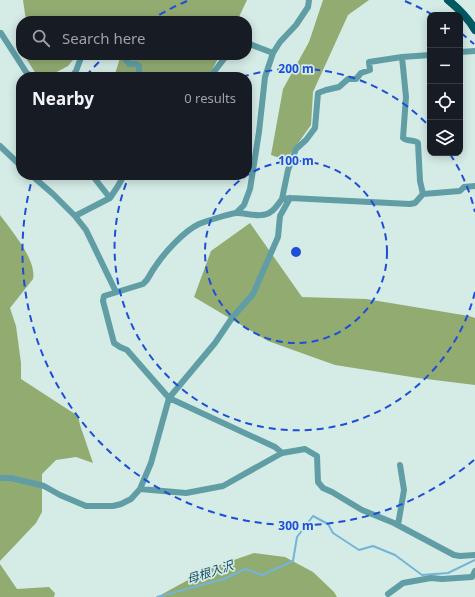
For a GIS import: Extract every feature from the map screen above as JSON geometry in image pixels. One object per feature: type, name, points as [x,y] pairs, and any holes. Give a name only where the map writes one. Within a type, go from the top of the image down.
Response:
[{"type":"main road","points":[[448,0],[462,12],[475,30]]},
{"type":"street","points":[[252,176],[265,77],[273,53],[280,42],[296,25],[308,7],[309,0]]},
{"type":"street","points":[[0,41],[1,31]]},
{"type":"street","points":[[1,31],[16,56]]},
{"type":"street","points":[[252,44],[273,53]]},
{"type":"street","points":[[463,52],[475,51]]},
{"type":"street","points":[[282,453],[275,447],[169,398],[127,350],[114,343],[103,301],[104,296],[143,284],[148,280],[153,268],[163,256],[186,233],[198,225],[236,213],[258,215],[268,214],[273,211],[282,199],[288,170],[296,149],[306,140],[315,128],[318,93],[339,87],[348,80],[356,79],[361,73],[370,70],[370,62],[427,55]]},
{"type":"street","points":[[402,57],[406,97],[403,138],[405,140],[416,141],[418,143],[420,181],[423,194]]},
{"type":"street","points":[[19,60],[26,72]]},
{"type":"street","points":[[75,72],[80,60]]},
{"type":"street","points":[[126,60],[129,64],[136,64],[139,66],[139,72]]},
{"type":"street","points":[[214,72],[223,60]]},
{"type":"street","points":[[0,146],[16,161]]},
{"type":"street","points":[[37,180],[75,216],[86,230],[116,292]]},
{"type":"street","points":[[96,180],[110,198]]},
{"type":"street","points":[[75,216],[110,198],[121,180]]},
{"type":"street","points":[[236,213],[244,205],[251,180]]},
{"type":"street","points":[[282,199],[290,198],[410,204],[415,203],[423,194],[460,190],[464,187],[475,186]]},
{"type":"street","points":[[0,478],[11,478],[44,486],[60,495],[86,506],[113,506],[131,500],[140,489],[151,463],[169,398],[215,343],[232,318],[253,294],[278,237],[280,216],[290,198]]},
{"type":"street","points":[[140,489],[186,493],[223,486],[282,453],[305,449],[317,456],[318,482],[323,488],[362,510],[398,525],[454,555],[475,555]]},
{"type":"street","points":[[398,525],[404,490],[400,465]]},
{"type":"street","points":[[388,594],[403,583],[431,578],[442,579],[472,577],[475,571]]},
{"type":"green space","points":[[23,0],[247,0],[239,16],[25,16]]},
{"type":"green space","points":[[323,0],[369,0],[348,15],[313,92],[311,125],[286,160],[271,155],[283,89],[309,42]]},
{"type":"green space","points":[[27,60],[73,60],[68,66],[57,72],[35,72]]},
{"type":"green space","points":[[119,60],[217,60],[211,72],[116,72]]},
{"type":"green space","points":[[0,215],[27,254],[33,271],[33,279],[10,308],[16,326],[21,363],[21,379],[78,416],[93,463],[76,457],[56,460],[42,474],[42,512],[36,523],[0,561]]},
{"type":"green space","points":[[250,223],[302,297],[366,299],[475,318],[475,385],[335,365],[268,341],[194,297],[211,251]]},
{"type":"green space","points":[[254,553],[285,557],[313,572],[334,592],[337,597],[157,597],[208,569]]},
{"type":"green space","points":[[0,564],[17,589],[49,587],[55,593],[54,597],[0,597]]},
{"type":"waterway","name":"母根入沢","points":[[157,597],[224,579],[245,569],[262,575],[293,561],[297,537],[313,516],[328,524],[333,533],[359,550],[373,546],[395,555],[422,575],[448,573],[475,560]]}]
